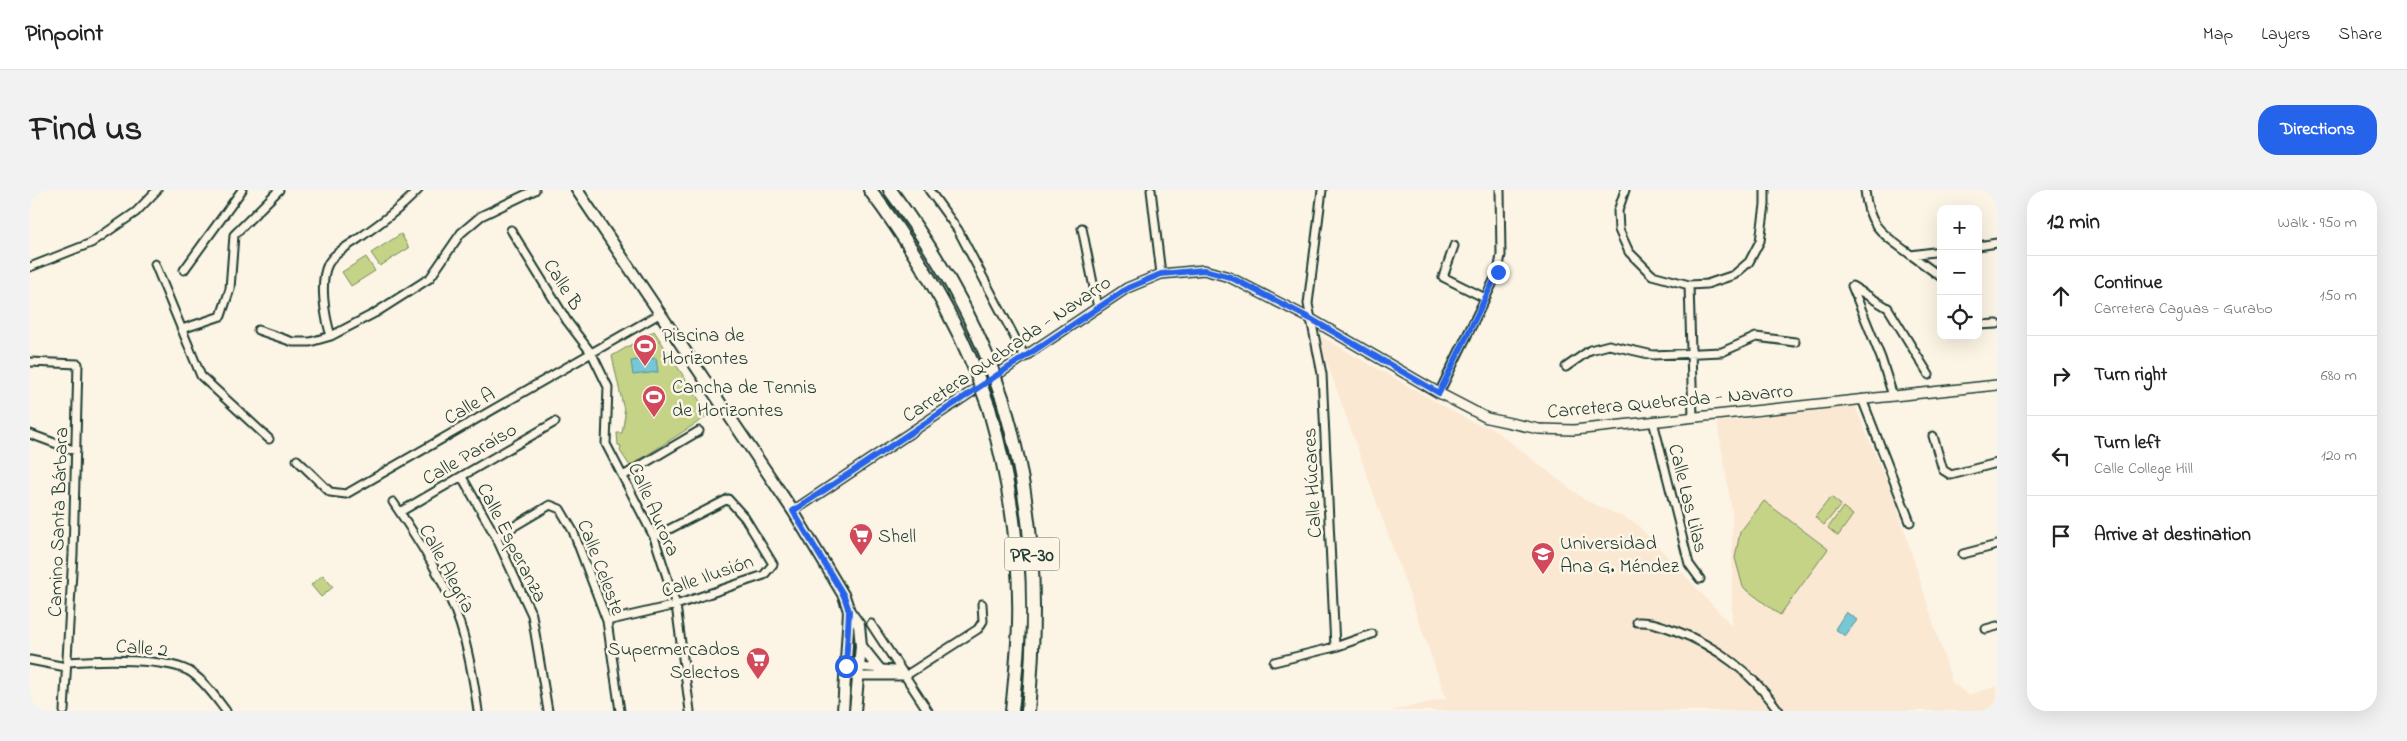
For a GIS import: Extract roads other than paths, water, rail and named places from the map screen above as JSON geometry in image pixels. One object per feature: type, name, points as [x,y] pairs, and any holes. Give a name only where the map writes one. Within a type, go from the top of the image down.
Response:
[{"type":"highway","name":"PR-30","points":[[870,190],[911,245],[934,283],[974,367],[989,408],[1008,487],[1017,557],[1019,622],[1012,711]]},
{"type":"highway","name":"PR-30","points":[[890,190],[929,244],[951,282],[988,359],[1003,400],[1024,488],[1031,541],[1034,621],[1028,711]]},
{"type":"main road","points":[[577,190],[662,313],[793,511],[844,596],[849,611],[859,625],[861,646],[860,672],[855,711]]},
{"type":"main road","points":[[843,711],[849,611]]},
{"type":"main road","points":[[861,646],[880,670]]},
{"type":"street","points":[[30,267],[91,243],[136,212],[157,190]]},
{"type":"street","points":[[184,270],[242,190]]},
{"type":"street","points":[[182,328],[221,316],[230,290],[234,235],[279,190]]},
{"type":"street","points":[[331,336],[324,302],[325,277],[328,264],[336,254],[396,211],[418,190]]},
{"type":"street","points":[[258,330],[293,342],[310,342],[331,336],[375,312],[430,278],[461,233],[481,216],[535,190]]},
{"type":"street","points":[[930,190],[958,230],[1025,357]]},
{"type":"street","points":[[1151,190],[1161,274]]},
{"type":"street","name":"Calle Húcares","points":[[1322,190],[1308,304],[1322,374],[1334,647]]},
{"type":"street","points":[[1439,393],[1498,272],[1502,254],[1500,190]]},
{"type":"street","points":[[1625,190],[1618,211],[1619,230],[1629,252],[1652,274],[1689,285],[1707,284],[1734,275],[1749,262],[1760,241],[1766,205],[1765,190]]},
{"type":"street","points":[[1865,190],[1866,207],[1878,230],[1937,274]]},
{"type":"street","points":[[1082,228],[1098,308]]},
{"type":"street","name":"Calle B","points":[[511,230],[567,321],[592,354]]},
{"type":"street","points":[[1982,245],[1997,243]]},
{"type":"street","points":[[1454,246],[1442,277],[1485,298]]},
{"type":"street","points":[[1910,254],[1937,251]]},
{"type":"street","points":[[155,264],[201,376],[269,439]]},
{"type":"street","name":"Carretera Quebrada - Navarro","points":[[793,511],[1128,288],[1161,274],[1204,270],[1230,277],[1311,319],[1439,393],[1487,418],[1539,429],[1574,430],[1997,385]]},
{"type":"street","points":[[1689,285],[1693,417]]},
{"type":"street","points":[[1893,396],[1881,358],[1852,286],[1888,308],[1930,375]]},
{"type":"street","name":"Calle A","points":[[297,460],[330,492],[346,494],[662,313]]},
{"type":"street","points":[[1982,325],[1997,324]]},
{"type":"street","points":[[1566,367],[1590,350],[1609,345],[1652,356],[1722,352],[1756,338],[1795,342]]},
{"type":"street","name":"Calle Aurora","points":[[592,354],[608,387],[606,444],[654,537],[676,605],[690,711]]},
{"type":"street","name":"Camino Santa Bárbara","points":[[30,362],[78,364],[73,554],[64,711]]},
{"type":"street","points":[[1862,399],[1910,522]]},
{"type":"street","name":"Calle Las Lilas","points":[[1653,421],[1689,564],[1700,579]]},
{"type":"street","name":"Calle Paraíso","points":[[400,512],[555,422]]},
{"type":"street","points":[[623,476],[699,431]]},
{"type":"street","points":[[30,434],[76,452]]},
{"type":"street","points":[[1933,436],[1943,470],[1951,475],[1997,463]]},
{"type":"street","name":"Calle Esperanza","points":[[462,477],[496,537],[532,615],[548,711]]},
{"type":"street","name":"Calle Ilusión","points":[[607,621],[676,605],[764,575],[773,564],[744,518],[728,498],[654,537]]},
{"type":"street","name":"Calle Alegría","points":[[393,502],[440,581],[460,624],[474,682],[478,711]]},
{"type":"street","name":"Calle Celeste","points":[[496,537],[550,505],[560,509],[573,531],[607,621],[620,711]]},
{"type":"street","points":[[1963,554],[1997,545]]},
{"type":"street","points":[[846,671],[906,676],[978,629],[983,621],[982,604]]},
{"type":"street","points":[[1637,622],[1653,623],[1693,637],[1734,661],[1762,687],[1779,711]]},
{"type":"street","points":[[871,624],[928,711]]},
{"type":"street","points":[[1986,629],[1997,626]]},
{"type":"street","points":[[1274,662],[1334,647],[1372,634]]},
{"type":"street","name":"Calle 2","points":[[30,660],[67,664],[98,660],[172,664],[192,673],[226,711]]},
{"type":"street","points":[[860,672],[894,670],[906,676]]},
{"type":"water","name":"Piscina de Horizontes","points":[[656,358],[658,372],[633,375],[631,361]]},
{"type":"water","points":[[1846,612],[1857,620],[1845,636],[1835,629]]},
{"type":"place","name":"Piscina de Horizontes","points":[[645,367]]},
{"type":"place","name":"Cancha de Tennis de Horizontes","points":[[654,418]]},
{"type":"place","name":"Shell","points":[[861,556]]},
{"type":"place","name":"Universidad Ana G. Méndez","points":[[1543,575]]},
{"type":"place","name":"Supermercados Selectos","points":[[758,680]]}]
